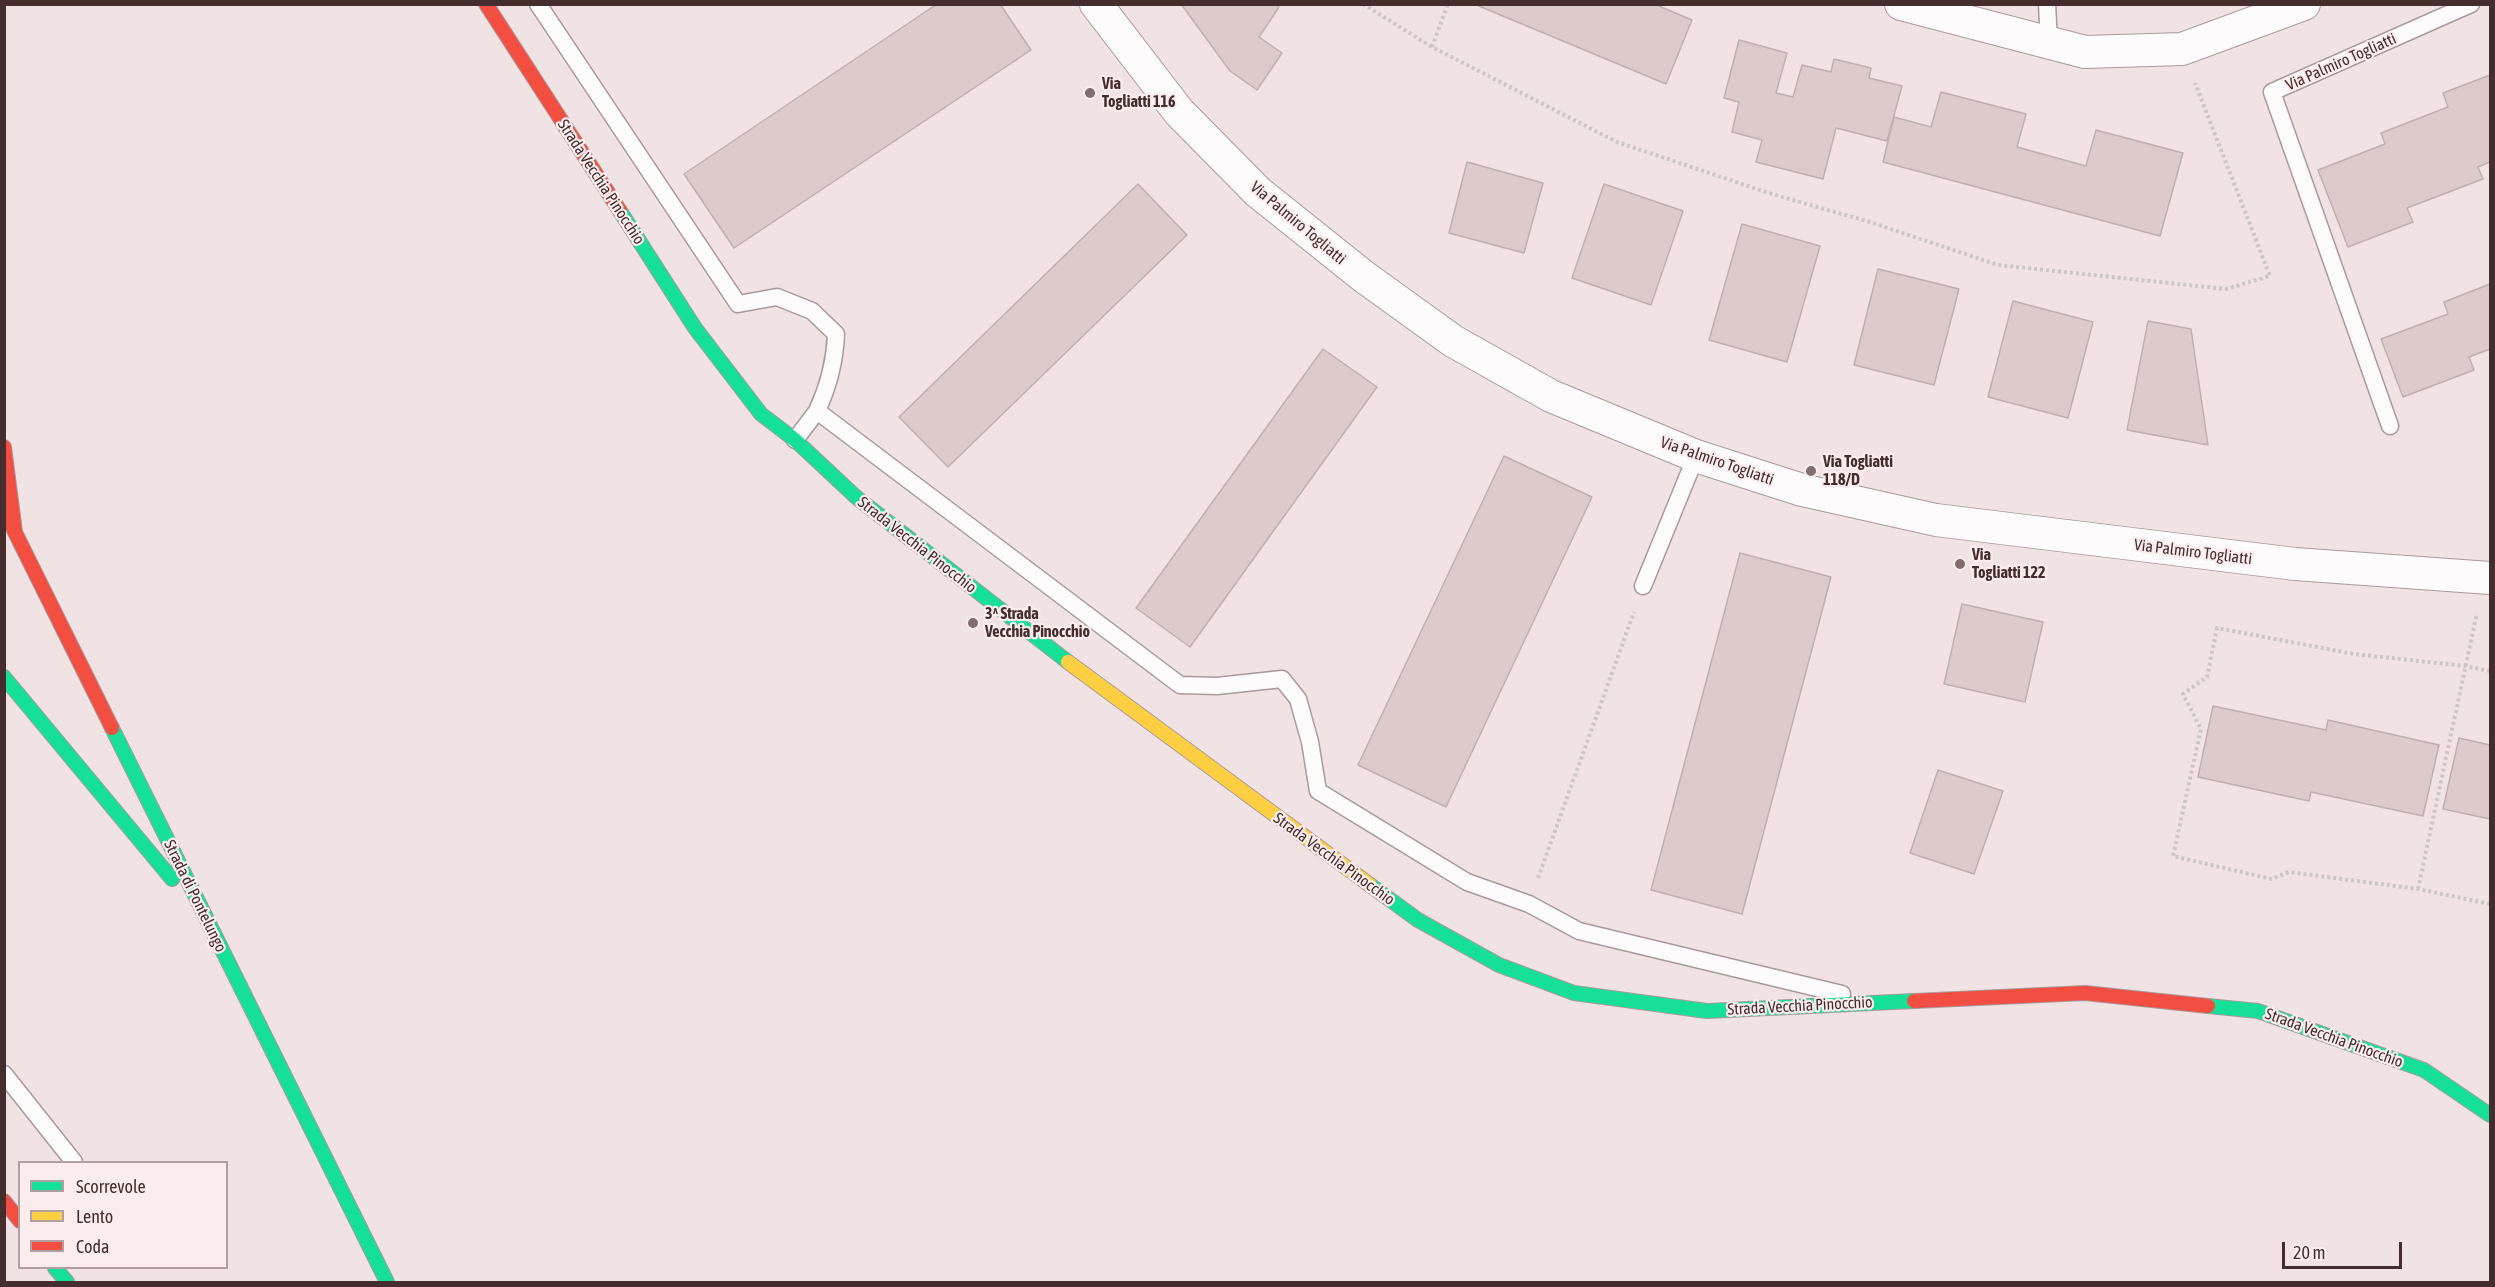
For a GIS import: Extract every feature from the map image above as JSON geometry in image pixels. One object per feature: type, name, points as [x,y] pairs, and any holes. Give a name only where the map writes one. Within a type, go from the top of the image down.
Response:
[{"type":"main road","name":"Strada Vecchia Pinocchio","points":[[486,4],[695,328],[761,414],[795,440],[856,497],[1119,701],[1418,920],[1499,965],[1574,993],[1707,1011],[2085,993],[2258,1011],[2424,1070],[2490,1115]]},
{"type":"main road","points":[[4,447],[15,533]]},
{"type":"main road","name":"Strada di Pontelungo","points":[[4,510],[387,1282]]},
{"type":"main road","points":[[4,677],[207,921]]},
{"type":"main road","points":[[4,1201],[18,1218]]},
{"type":"main road","points":[[56,1269],[67,1282]]},
{"type":"street","name":"Via Palmiro Togliatti","points":[[1096,4],[1179,112],[1258,192],[1363,276],[1453,341],[1551,396],[1696,456],[1802,490],[1936,520],[2295,564],[2488,578]]},
{"type":"street","points":[[1902,4],[2085,52],[2182,49],[2304,4]]},
{"type":"lane","points":[[538,4],[738,304],[777,297],[812,311],[836,334],[835,359],[830,378],[817,411],[795,440]]},
{"type":"lane","points":[[2047,4],[2049,42]]},
{"type":"lane","name":"Via Palmiro Togliatti","points":[[2390,426],[2272,92],[2471,4]]},
{"type":"lane","points":[[817,411],[1180,686],[1217,687],[1282,680],[1298,699],[1310,742],[1318,791],[1467,882],[1529,904],[1579,931],[1875,1002]]},
{"type":"lane","points":[[1643,586],[1696,456]]},
{"type":"lane","points":[[4,1074],[73,1161]]},
{"type":"path","points":[[1363,4],[1432,47],[1617,142],[1775,195],[1870,222],[1998,265],[2226,289],[2271,276],[2182,49]]},
{"type":"path","points":[[1432,47],[1448,4]]},
{"type":"path","points":[[2418,889],[2465,666],[2488,578]]},
{"type":"path","points":[[1529,904],[1643,586]]},
{"type":"path","points":[[2490,671],[2465,666],[2354,654],[2217,628],[2207,677],[2183,694],[2201,729],[2173,856],[2271,879],[2289,872],[2418,889],[2490,904]]},
{"type":"building","points":[[937,4],[1000,4],[1031,50],[734,248],[684,174]]},
{"type":"building","points":[[1181,4],[1275,4],[1279,7],[1259,37],[1282,53],[1257,90],[1230,71]]},
{"type":"building","points":[[1474,4],[1654,4],[1692,20],[1666,84]]},
{"type":"building","points":[[1739,40],[1787,53],[1776,93],[1793,97],[1802,65],[1831,72],[1834,59],[1871,68],[1869,78],[1902,86],[1887,141],[1836,128],[1823,179],[1756,162],[1762,140],[1732,132],[1739,102],[1724,98]]},
{"type":"building","points":[[2490,75],[2490,162],[2478,167],[2483,179],[2407,208],[2413,222],[2348,247],[2318,170],[2385,144],[2381,133],[2448,107],[2443,93]]},
{"type":"building","points":[[1941,92],[2026,114],[2017,147],[2086,166],[2096,130],[2183,153],[2160,236],[1883,162],[1894,117],[1931,127]]},
{"type":"building","points":[[1467,162],[1543,183],[1524,253],[1449,233]]},
{"type":"building","points":[[1138,184],[1187,235],[948,467],[899,417]]},
{"type":"building","points":[[1604,184],[1683,211],[1651,305],[1572,278]]},
{"type":"building","points":[[1742,224],[1820,246],[1787,362],[1709,340]]},
{"type":"building","points":[[1878,269],[1959,289],[1934,385],[1854,365]]},
{"type":"building","points":[[2490,284],[2490,349],[2469,357],[2474,370],[2403,397],[2381,339],[2448,314],[2444,302]]},
{"type":"building","points":[[2013,301],[2093,322],[2068,418],[1988,397]]},
{"type":"building","points":[[2148,321],[2191,329],[2208,445],[2127,430]]},
{"type":"building","points":[[1323,349],[1377,387],[1190,647],[1136,608]]},
{"type":"building","points":[[1504,456],[1592,497],[1446,807],[1358,765]]},
{"type":"building","points":[[1740,553],[1831,577],[1742,914],[1651,890]]},
{"type":"building","points":[[1962,604],[2043,622],[2025,702],[1944,684]]},
{"type":"building","points":[[2213,706],[2326,730],[2328,720],[2439,745],[2423,816],[2311,792],[2309,801],[2198,777]]},
{"type":"building","points":[[2459,738],[2490,745],[2490,819],[2443,809]]},
{"type":"building","points":[[1938,770],[2003,791],[1974,874],[1910,853]]},
{"type":"traffic: fast","points":[[620,211],[695,328],[761,414],[795,440],[856,497],[1068,662]]},
{"type":"traffic: fast","points":[[4,677],[172,879]]},
{"type":"traffic: fast","points":[[112,728],[387,1282]]},
{"type":"traffic: fast","points":[[1370,885],[1418,920],[1499,965],[1574,993],[1707,1011],[1914,1001]]},
{"type":"traffic: fast","points":[[2208,1006],[2258,1011],[2424,1070],[2490,1115]]},
{"type":"traffic: fast","points":[[56,1269],[67,1282]]},
{"type":"traffic: slow","points":[[1068,662],[1370,885]]},
{"type":"traffic: jam","points":[[486,4],[620,211]]},
{"type":"traffic: jam","points":[[4,447],[15,532]]},
{"type":"traffic: jam","points":[[4,510],[112,728]]},
{"type":"traffic: jam","points":[[1914,1001],[2085,993],[2208,1006]]},
{"type":"traffic: jam","points":[[4,1201],[18,1218]]},
{"type":"place","name":"Via Togliatti 116","points":[[1090,93]]},
{"type":"place","name":"Via Togliatti 118/D","points":[[1811,471]]},
{"type":"place","name":"Via Togliatti 122","points":[[1960,564]]},
{"type":"place","name":"3^ Strada Vecchia Pinocchio","points":[[973,623]]}]
